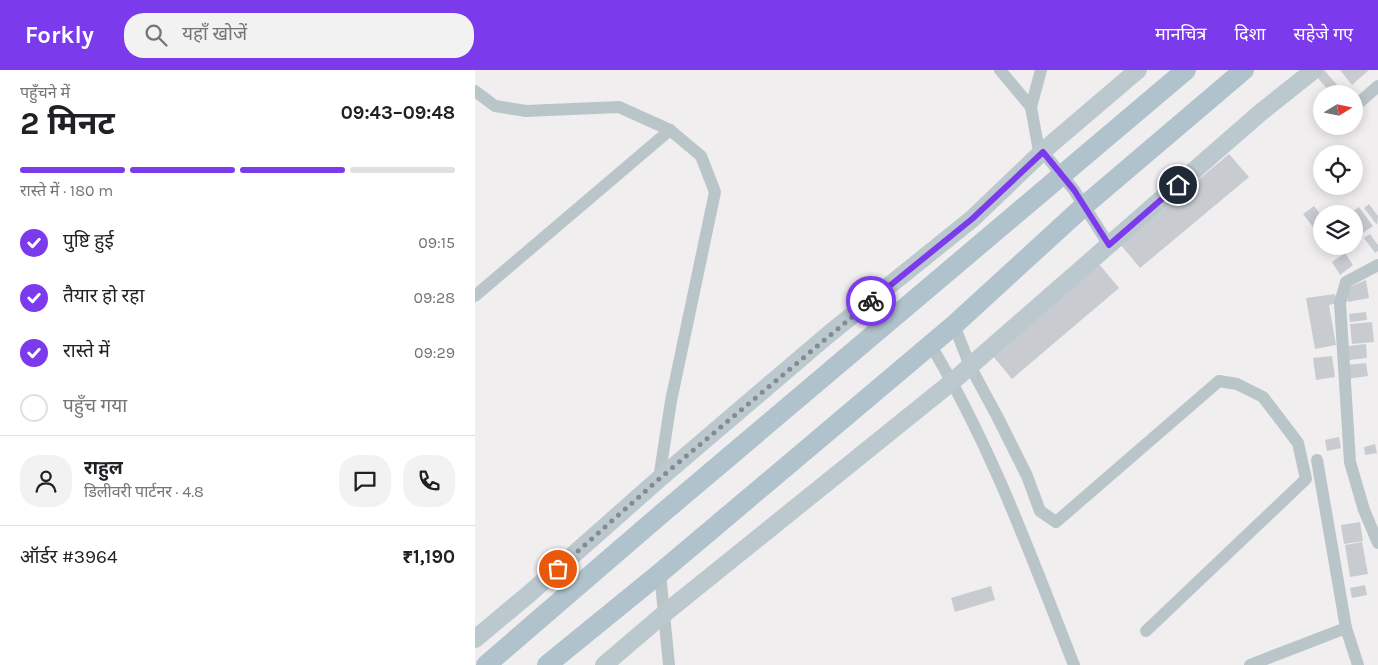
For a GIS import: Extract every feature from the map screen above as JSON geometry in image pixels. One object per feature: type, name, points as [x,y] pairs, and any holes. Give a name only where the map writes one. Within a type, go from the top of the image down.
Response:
[{"type":"main road","points":[[486,665],[1061,174],[1186,70]]},
{"type":"main road","points":[[547,665],[660,573],[954,325],[1084,206],[1244,70]]},
{"type":"street","points":[[1000,70],[1031,107]]},
{"type":"street","points":[[1041,70],[1031,107],[1038,146],[1084,206],[1109,245]]},
{"type":"street","points":[[475,639],[829,334],[972,219],[1043,152],[1138,70]]},
{"type":"street","points":[[604,665],[665,613],[953,381],[1260,113],[1314,70]]},
{"type":"street","points":[[1363,99],[1378,86]]},
{"type":"street","points":[[475,91],[495,106],[527,111],[619,107],[670,130],[701,156],[715,192],[673,391],[659,479]]},
{"type":"street","points":[[475,296],[670,130]]},
{"type":"street","points":[[1378,265],[1346,282],[1340,303],[1350,462],[1364,510],[1378,543]]},
{"type":"street","points":[[954,325],[969,366],[1027,476],[1040,511],[1057,522],[1219,381],[1237,384],[1263,397],[1298,443],[1306,479],[1146,631]]},
{"type":"street","points":[[930,344],[953,381],[972,418],[1014,515],[1074,665]]},
{"type":"street","points":[[1317,460],[1346,628],[1358,665]]},
{"type":"street","points":[[660,573],[669,665]]},
{"type":"street","points":[[1250,665],[1346,628]]},
{"type":"building","points":[[1324,70],[1337,85],[1324,85],[1316,76]]},
{"type":"building","points":[[1340,70],[1369,70],[1352,85]]},
{"type":"building","points":[[1229,154],[1249,177],[1140,268],[1121,245]]},
{"type":"building","points":[[1369,204],[1378,216],[1377,225],[1364,208]]},
{"type":"building","points":[[1313,207],[1313,227],[1303,214]]},
{"type":"building","points":[[1363,212],[1373,226],[1363,233]]},
{"type":"building","points":[[1370,234],[1378,245],[1378,251],[1375,253],[1364,238]]},
{"type":"building","points":[[1342,255],[1346,255],[1353,265],[1340,275],[1332,262]]},
{"type":"building","points":[[1099,264],[1119,288],[1012,379],[992,355]]},
{"type":"building","points":[[1366,280],[1369,298],[1348,302],[1345,289]]},
{"type":"building","points":[[1335,294],[1337,303],[1329,305],[1336,345],[1315,349],[1306,298]]},
{"type":"building","points":[[1366,312],[1367,320],[1350,322],[1349,314]]},
{"type":"building","points":[[1372,322],[1374,342],[1352,344],[1350,324]]},
{"type":"building","points":[[1366,344],[1367,358],[1349,360],[1348,346]]},
{"type":"building","points":[[1332,356],[1335,377],[1316,380],[1313,358]]},
{"type":"building","points":[[1366,363],[1368,376],[1347,379],[1345,365]]},
{"type":"building","points":[[1339,437],[1341,448],[1327,451],[1325,440]]},
{"type":"building","points":[[1375,444],[1377,453],[1365,455],[1364,447]]},
{"type":"building","points":[[1360,522],[1363,541],[1344,544],[1341,525]]},
{"type":"building","points":[[1362,542],[1368,574],[1350,577],[1345,545]]},
{"type":"building","points":[[1365,585],[1367,595],[1352,598],[1350,588]]},
{"type":"building","points":[[991,586],[995,600],[955,612],[951,598]]},
{"type":"way so far","points":[[558,569],[659,479],[829,334],[871,301]]},
{"type":"route","points":[[871,301],[972,219],[1043,152],[1074,190],[1109,245],[1178,185]]}]
